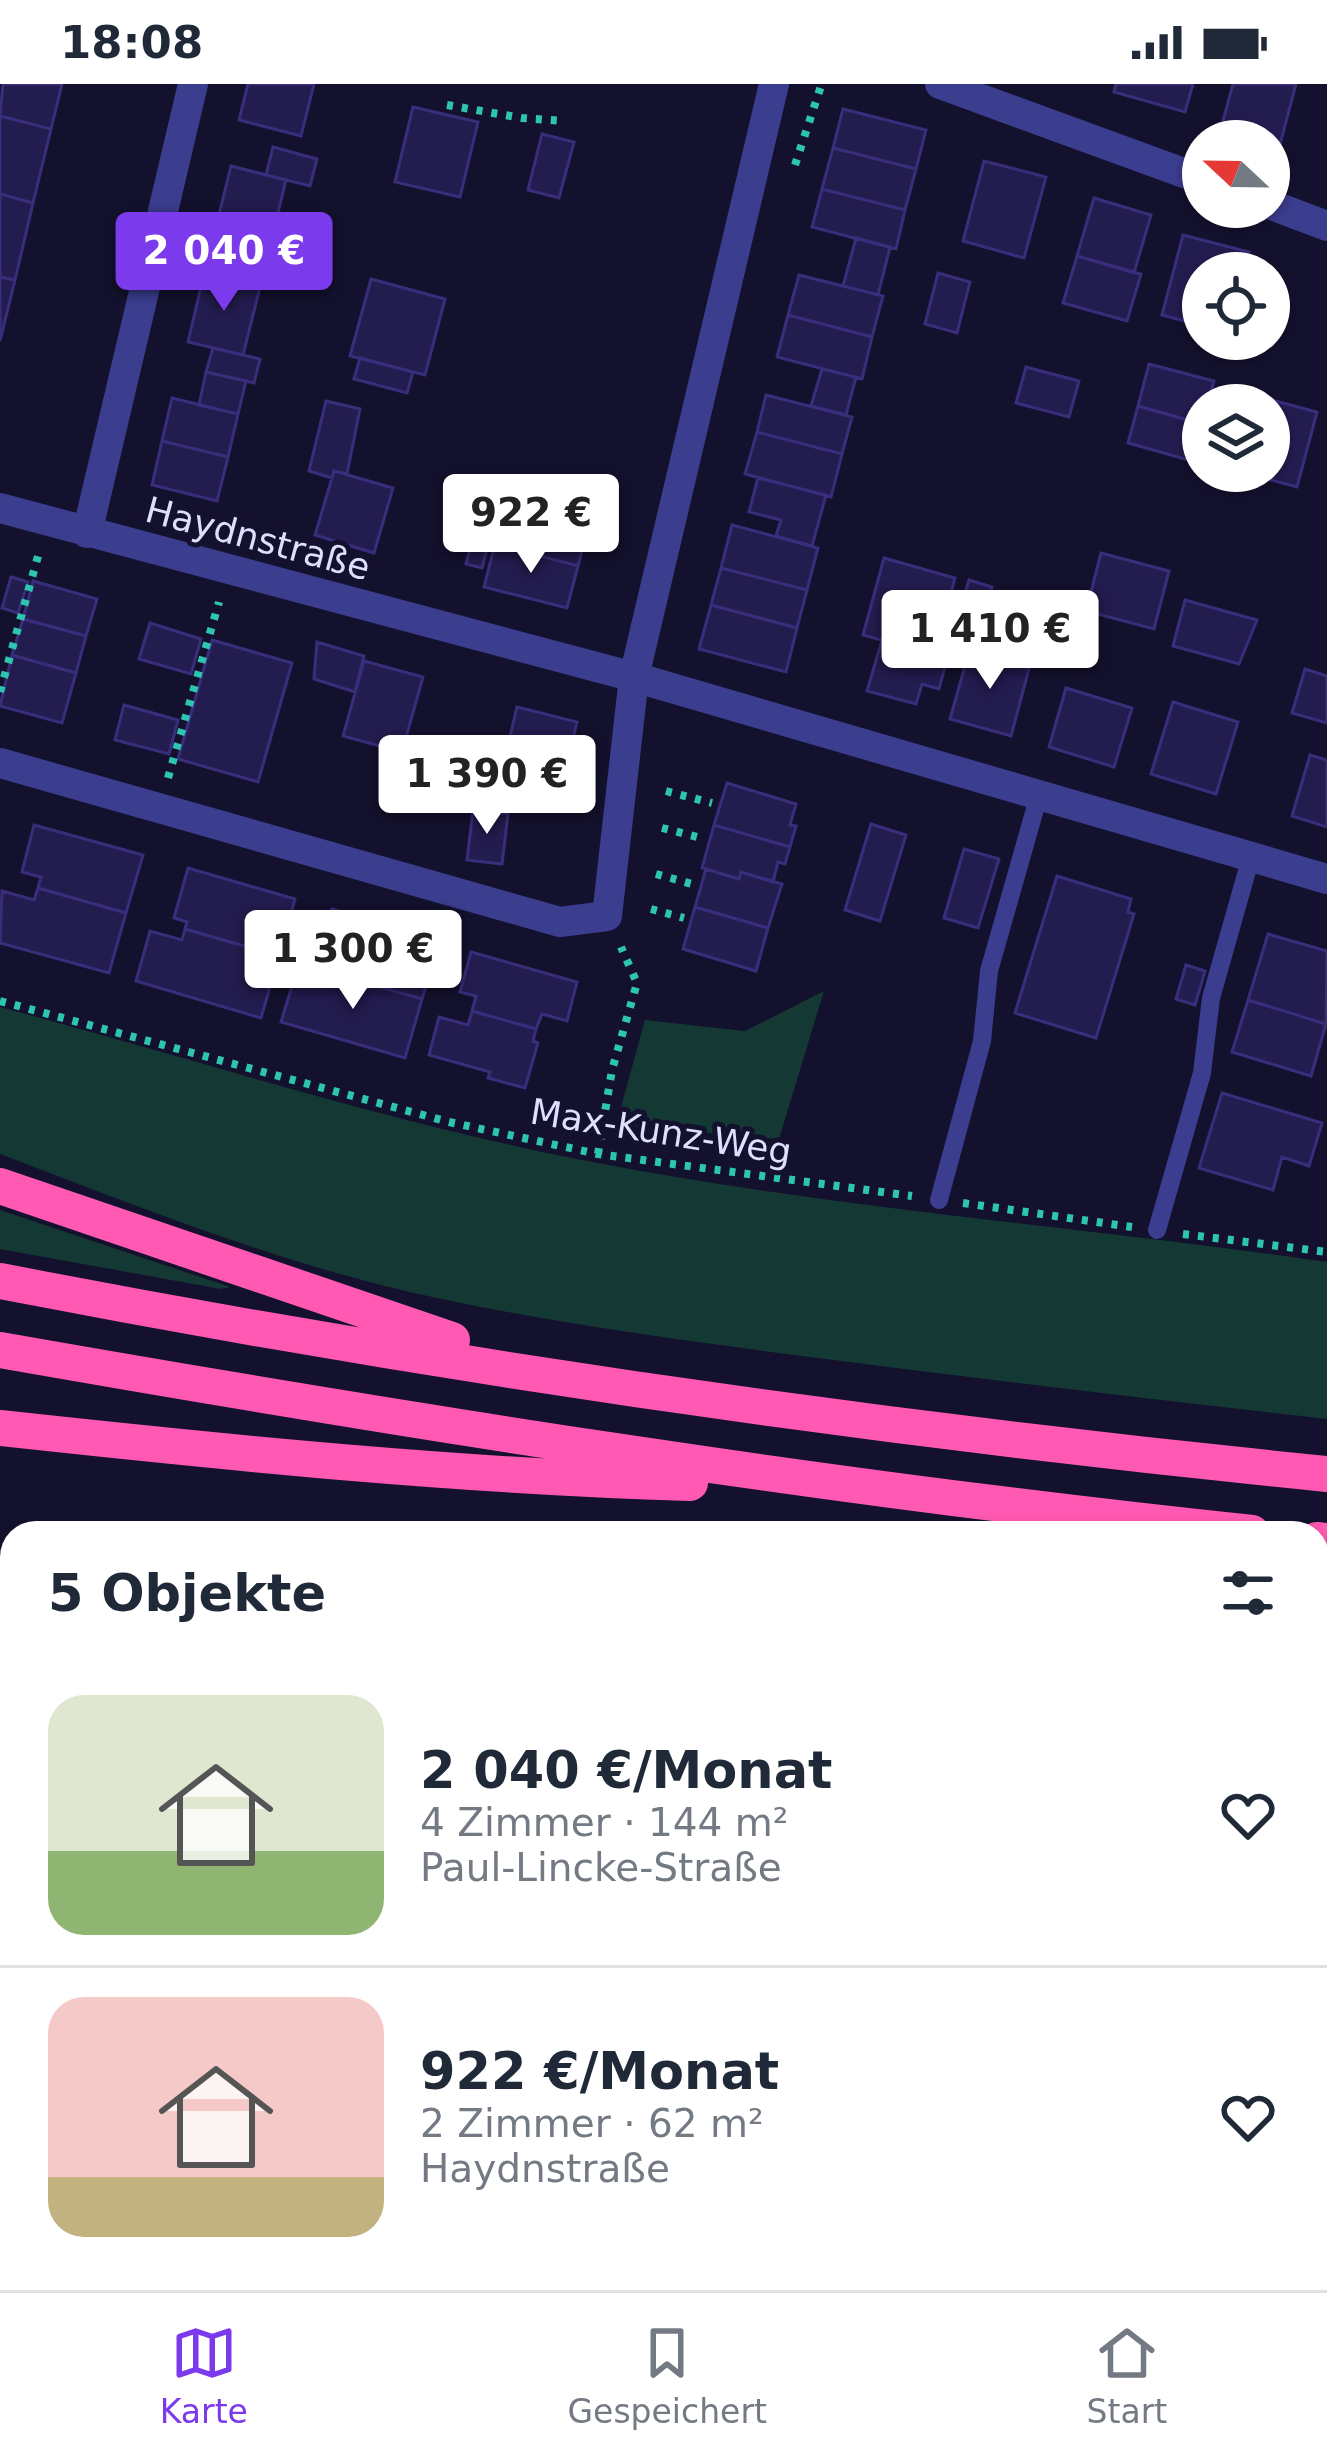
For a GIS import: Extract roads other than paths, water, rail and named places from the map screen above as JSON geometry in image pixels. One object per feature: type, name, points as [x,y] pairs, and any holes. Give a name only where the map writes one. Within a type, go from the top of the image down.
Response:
[{"type":"highway","points":[[0,1186],[564,1376]]},
{"type":"highway","points":[[0,1281],[264,1329],[870,1421],[1327,1474]]},
{"type":"highway","points":[[0,1350],[276,1399],[862,1489],[1146,1521]]},
{"type":"highway","points":[[0,1428],[237,1454],[588,1480],[862,1489]]},
{"type":"street","points":[[87,533],[193,84]]},
{"type":"street","points":[[0,763],[560,922],[607,916],[634,676],[775,84]]},
{"type":"street","points":[[940,84],[1182,172]]},
{"type":"street","points":[[1290,212],[1327,226]]},
{"type":"street","name":"Haydnstraße","points":[[0,508],[634,676],[1327,879]]},
{"type":"lane","points":[[939,1200],[982,1041],[989,971],[1039,795]]},
{"type":"lane","points":[[1156,1230],[1202,1073],[1211,998],[1251,857]]}]
